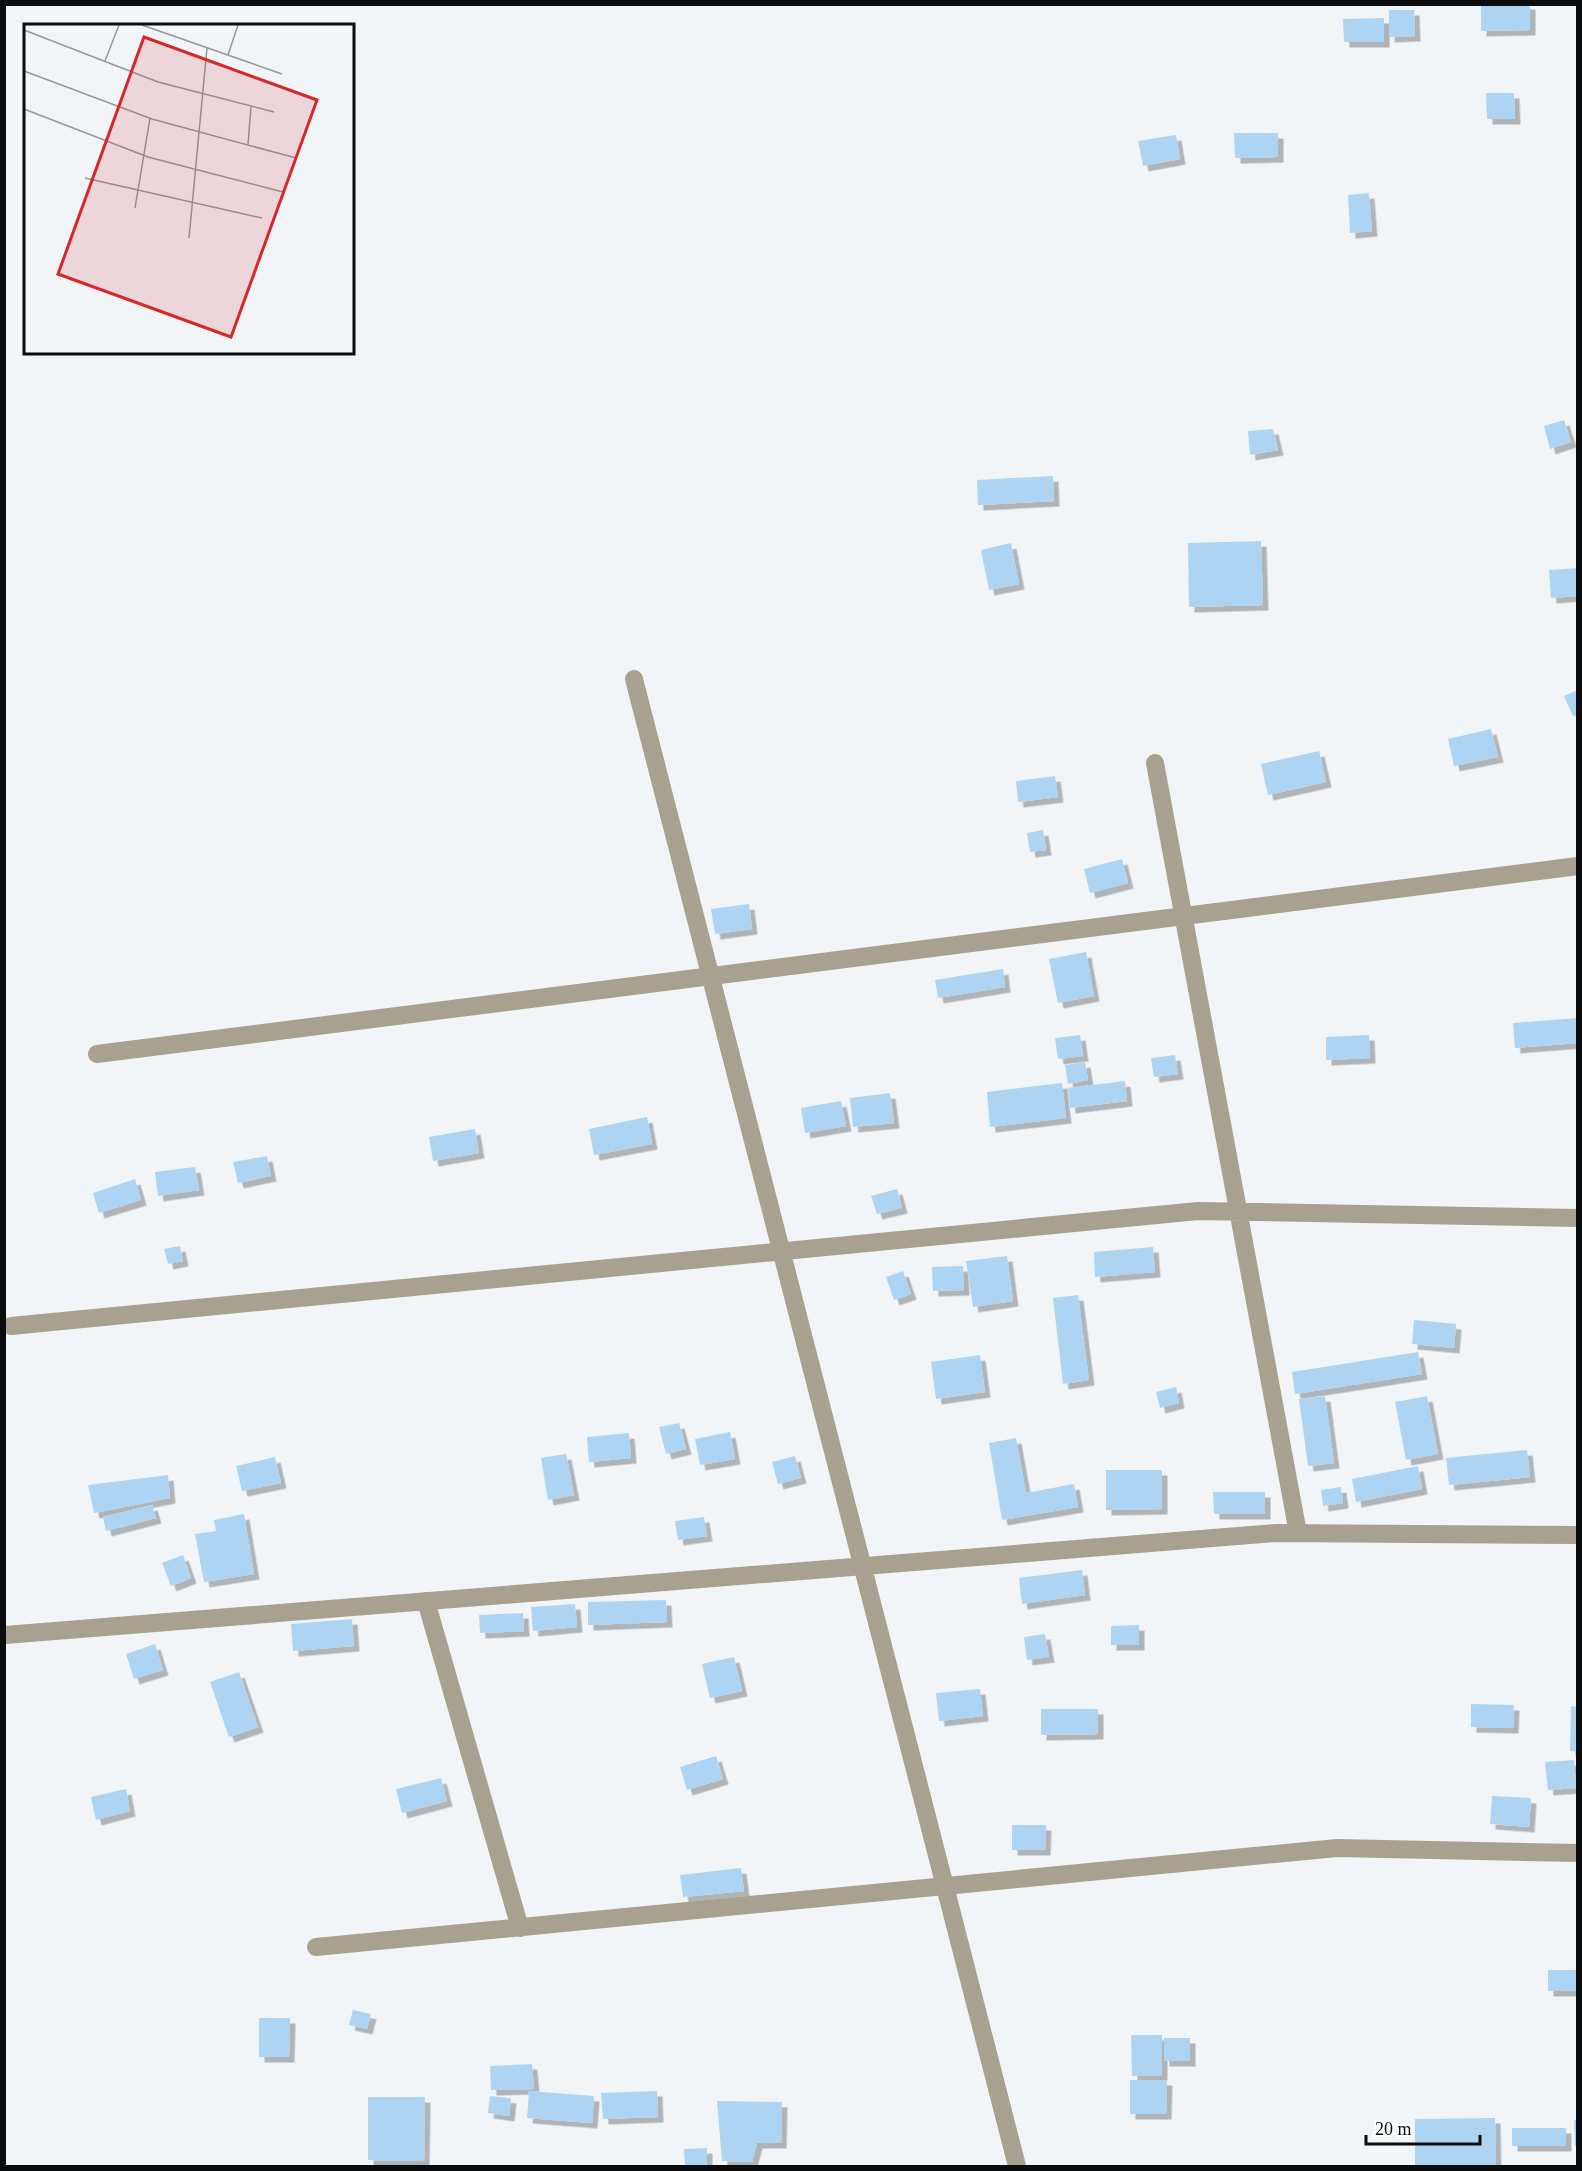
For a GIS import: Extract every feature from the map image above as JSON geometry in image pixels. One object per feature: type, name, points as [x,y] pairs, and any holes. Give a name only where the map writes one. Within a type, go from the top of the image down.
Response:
[{"type":"street","points":[[634,680],[1017,2166]]},
{"type":"street","points":[[1155,763],[1298,1533]]},
{"type":"street","points":[[97,1054],[1578,866]]},
{"type":"street","points":[[11,1326],[1198,1211],[1578,1218]]},
{"type":"street","points":[[5,1635],[1276,1533],[1578,1535]]},
{"type":"street","points":[[426,1601],[520,1928]]},
{"type":"street","points":[[316,1947],[1337,1848],[1578,1853]]},
{"type":"building","points":[[1530,4],[1530,30],[1481,31],[1481,5]]},
{"type":"building","points":[[1389,10],[1414,10],[1415,36],[1389,37]]},
{"type":"building","points":[[1384,18],[1384,42],[1344,42],[1343,19]]},
{"type":"building","points":[[1486,93],[1514,93],[1515,119],[1487,119]]},
{"type":"building","points":[[1234,133],[1278,133],[1278,157],[1235,158]]},
{"type":"building","points":[[1176,135],[1180,159],[1143,166],[1138,141]]},
{"type":"building","points":[[1369,193],[1372,231],[1350,233],[1348,195]]},
{"type":"building","points":[[1564,420],[1571,442],[1550,449],[1544,426]]},
{"type":"building","points":[[1273,429],[1278,450],[1250,455],[1248,431]]},
{"type":"building","points":[[1053,476],[1054,501],[978,505],[977,480]]},
{"type":"building","points":[[1261,541],[1263,605],[1189,607],[1188,543]]},
{"type":"building","points":[[1011,543],[1019,584],[989,590],[981,550]]},
{"type":"building","points":[[1578,568],[1578,596],[1551,598],[1549,570]]},
{"type":"building","points":[[1578,690],[1578,715],[1573,716],[1564,696]]},
{"type":"building","points":[[1491,729],[1498,757],[1454,766],[1448,739]]},
{"type":"building","points":[[1319,751],[1326,782],[1268,795],[1261,764]]},
{"type":"building","points":[[1055,776],[1058,797],[1018,802],[1016,781]]},
{"type":"building","points":[[1043,830],[1046,850],[1030,852],[1027,833]]},
{"type":"building","points":[[1122,859],[1128,883],[1090,893],[1084,869]]},
{"type":"building","points":[[749,904],[752,929],[715,934],[711,909]]},
{"type":"building","points":[[1086,952],[1094,996],[1058,1003],[1049,959]]},
{"type":"building","points":[[1003,969],[1005,987],[938,998],[935,980]]},
{"type":"building","points":[[1578,1018],[1578,1043],[1515,1048],[1513,1023]]},
{"type":"building","points":[[1080,1035],[1083,1056],[1058,1059],[1055,1038]]},
{"type":"building","points":[[1369,1035],[1370,1058],[1326,1060],[1326,1037]]},
{"type":"building","points":[[1175,1055],[1178,1074],[1154,1077],[1151,1058]]},
{"type":"building","points":[[1085,1062],[1088,1080],[1068,1084],[1065,1065]]},
{"type":"building","points":[[1125,1081],[1127,1101],[1070,1108],[1068,1088]]},
{"type":"building","points":[[1062,1083],[1066,1118],[990,1127],[987,1092]]},
{"type":"building","points":[[890,1093],[894,1123],[853,1127],[850,1098]]},
{"type":"building","points":[[841,1101],[846,1126],[805,1133],[801,1108]]},
{"type":"building","points":[[647,1117],[652,1144],[594,1155],[589,1129]]},
{"type":"building","points":[[475,1129],[479,1153],[433,1161],[429,1137]]},
{"type":"building","points":[[267,1156],[271,1176],[238,1183],[233,1162]]},
{"type":"building","points":[[195,1167],[199,1190],[158,1196],[155,1172]]},
{"type":"building","points":[[135,1179],[141,1200],[99,1213],[93,1193]]},
{"type":"building","points":[[897,1189],[902,1208],[877,1214],[871,1196]]},
{"type":"building","points":[[180,1246],[183,1261],[168,1264],[164,1249]]},
{"type":"building","points":[[1153,1247],[1155,1272],[1095,1277],[1094,1252]]},
{"type":"building","points":[[1007,1256],[1013,1301],[973,1307],[966,1261]]},
{"type":"building","points":[[963,1266],[964,1290],[933,1291],[932,1267]]},
{"type":"building","points":[[903,1271],[911,1294],[894,1300],[886,1277]]},
{"type":"building","points":[[1078,1295],[1089,1380],[1063,1384],[1053,1298]]},
{"type":"building","points":[[1414,1320],[1456,1324],[1454,1348],[1412,1344]]},
{"type":"building","points":[[1418,1352],[1422,1374],[1295,1394],[1292,1372]]},
{"type":"building","points":[[980,1355],[985,1392],[936,1399],[931,1362]]},
{"type":"building","points":[[1176,1387],[1179,1403],[1160,1408],[1156,1392]]},
{"type":"building","points":[[1325,1396],[1334,1463],[1308,1466],[1299,1399]]},
{"type":"building","points":[[1427,1396],[1438,1454],[1406,1460],[1395,1402]]},
{"type":"building","points":[[679,1423],[686,1449],[666,1454],[659,1427]]},
{"type":"building","points":[[730,1432],[735,1459],[700,1465],[695,1439]]},
{"type":"building","points":[[629,1433],[631,1458],[589,1462],[587,1437]]},
{"type":"building","points":[[1016,1438],[1026,1493],[1074,1484],[1078,1507],[1002,1520],[989,1443]]},
{"type":"building","points":[[1527,1450],[1530,1477],[1449,1485],[1446,1458]]},
{"type":"building","points":[[566,1454],[574,1495],[548,1500],[541,1458]]},
{"type":"building","points":[[795,1456],[801,1478],[778,1484],[772,1462]]},
{"type":"building","points":[[275,1457],[281,1483],[242,1491],[236,1466]]},
{"type":"building","points":[[1418,1466],[1422,1489],[1356,1502],[1352,1479]]},
{"type":"building","points":[[1106,1470],[1162,1470],[1162,1509],[1106,1510]]},
{"type":"building","points":[[168,1475],[170,1498],[94,1513],[88,1485]]},
{"type":"building","points":[[1341,1487],[1343,1503],[1323,1506],[1321,1490]]},
{"type":"building","points":[[1213,1492],[1265,1492],[1265,1514],[1214,1514]]},
{"type":"building","points":[[152,1505],[156,1518],[106,1531],[103,1517]]},
{"type":"building","points":[[244,1514],[254,1574],[204,1582],[195,1534],[216,1531],[214,1520]]},
{"type":"building","points":[[704,1517],[707,1536],[678,1540],[675,1521]]},
{"type":"building","points":[[183,1555],[191,1578],[171,1586],[162,1563]]},
{"type":"building","points":[[1082,1570],[1085,1595],[1022,1604],[1019,1578]]},
{"type":"building","points":[[666,1600],[667,1622],[588,1625],[588,1602]]},
{"type":"building","points":[[575,1604],[577,1627],[533,1631],[531,1607]]},
{"type":"building","points":[[523,1613],[524,1631],[480,1633],[479,1615]]},
{"type":"building","points":[[352,1619],[354,1646],[293,1651],[291,1624]]},
{"type":"building","points":[[1139,1625],[1139,1645],[1111,1645],[1111,1626]]},
{"type":"building","points":[[1045,1634],[1049,1657],[1027,1660],[1024,1637]]},
{"type":"building","points":[[155,1644],[163,1670],[134,1679],[126,1654]]},
{"type":"building","points":[[734,1657],[742,1691],[710,1698],[702,1664]]},
{"type":"building","points":[[239,1672],[258,1727],[229,1737],[210,1682]]},
{"type":"building","points":[[980,1689],[983,1716],[939,1721],[936,1693]]},
{"type":"building","points":[[1471,1704],[1514,1705],[1513,1728],[1471,1727]]},
{"type":"building","points":[[1571,1706],[1578,1707],[1578,1752],[1570,1751]]},
{"type":"building","points":[[1041,1709],[1098,1709],[1098,1734],[1041,1735]]},
{"type":"building","points":[[716,1756],[723,1779],[687,1790],[680,1767]]},
{"type":"building","points":[[1574,1760],[1576,1788],[1548,1790],[1545,1762]]},
{"type":"building","points":[[441,1778],[447,1801],[402,1813],[396,1789]]},
{"type":"building","points":[[126,1789],[130,1811],[96,1820],[91,1797]]},
{"type":"building","points":[[1492,1796],[1531,1798],[1529,1827],[1490,1824]]},
{"type":"building","points":[[1012,1825],[1046,1825],[1045,1850],[1012,1850]]},
{"type":"building","points":[[741,1868],[744,1891],[683,1897],[680,1875]]},
{"type":"building","points":[[1548,1970],[1578,1970],[1578,1991],[1548,1991]]},
{"type":"building","points":[[353,2010],[371,2014],[367,2029],[349,2025]]},
{"type":"building","points":[[259,2018],[290,2018],[289,2057],[259,2057]]},
{"type":"building","points":[[1131,2035],[1162,2035],[1162,2075],[1132,2076]]},
{"type":"building","points":[[1164,2038],[1190,2038],[1190,2061],[1164,2061]]},
{"type":"building","points":[[532,2064],[534,2089],[491,2090],[490,2066]]},
{"type":"building","points":[[1130,2080],[1167,2080],[1166,2114],[1130,2114]]},
{"type":"building","points":[[529,2091],[594,2096],[592,2123],[527,2118]]},
{"type":"building","points":[[657,2091],[658,2117],[603,2119],[601,2093]]},
{"type":"building","points":[[490,2096],[511,2098],[509,2116],[488,2113]]},
{"type":"building","points":[[368,2097],[425,2097],[424,2161],[368,2160]]},
{"type":"building","points":[[717,2101],[782,2102],[781,2143],[757,2143],[752,2162],[722,2161]]},
{"type":"building","points":[[1495,2118],[1496,2166],[1415,2166],[1415,2119]]},
{"type":"building","points":[[1574,2120],[1578,2120],[1578,2146],[1575,2146]]},
{"type":"building","points":[[1512,2128],[1566,2128],[1566,2146],[1512,2146]]},
{"type":"building","points":[[707,2148],[707,2166],[685,2166],[684,2149]]}]
